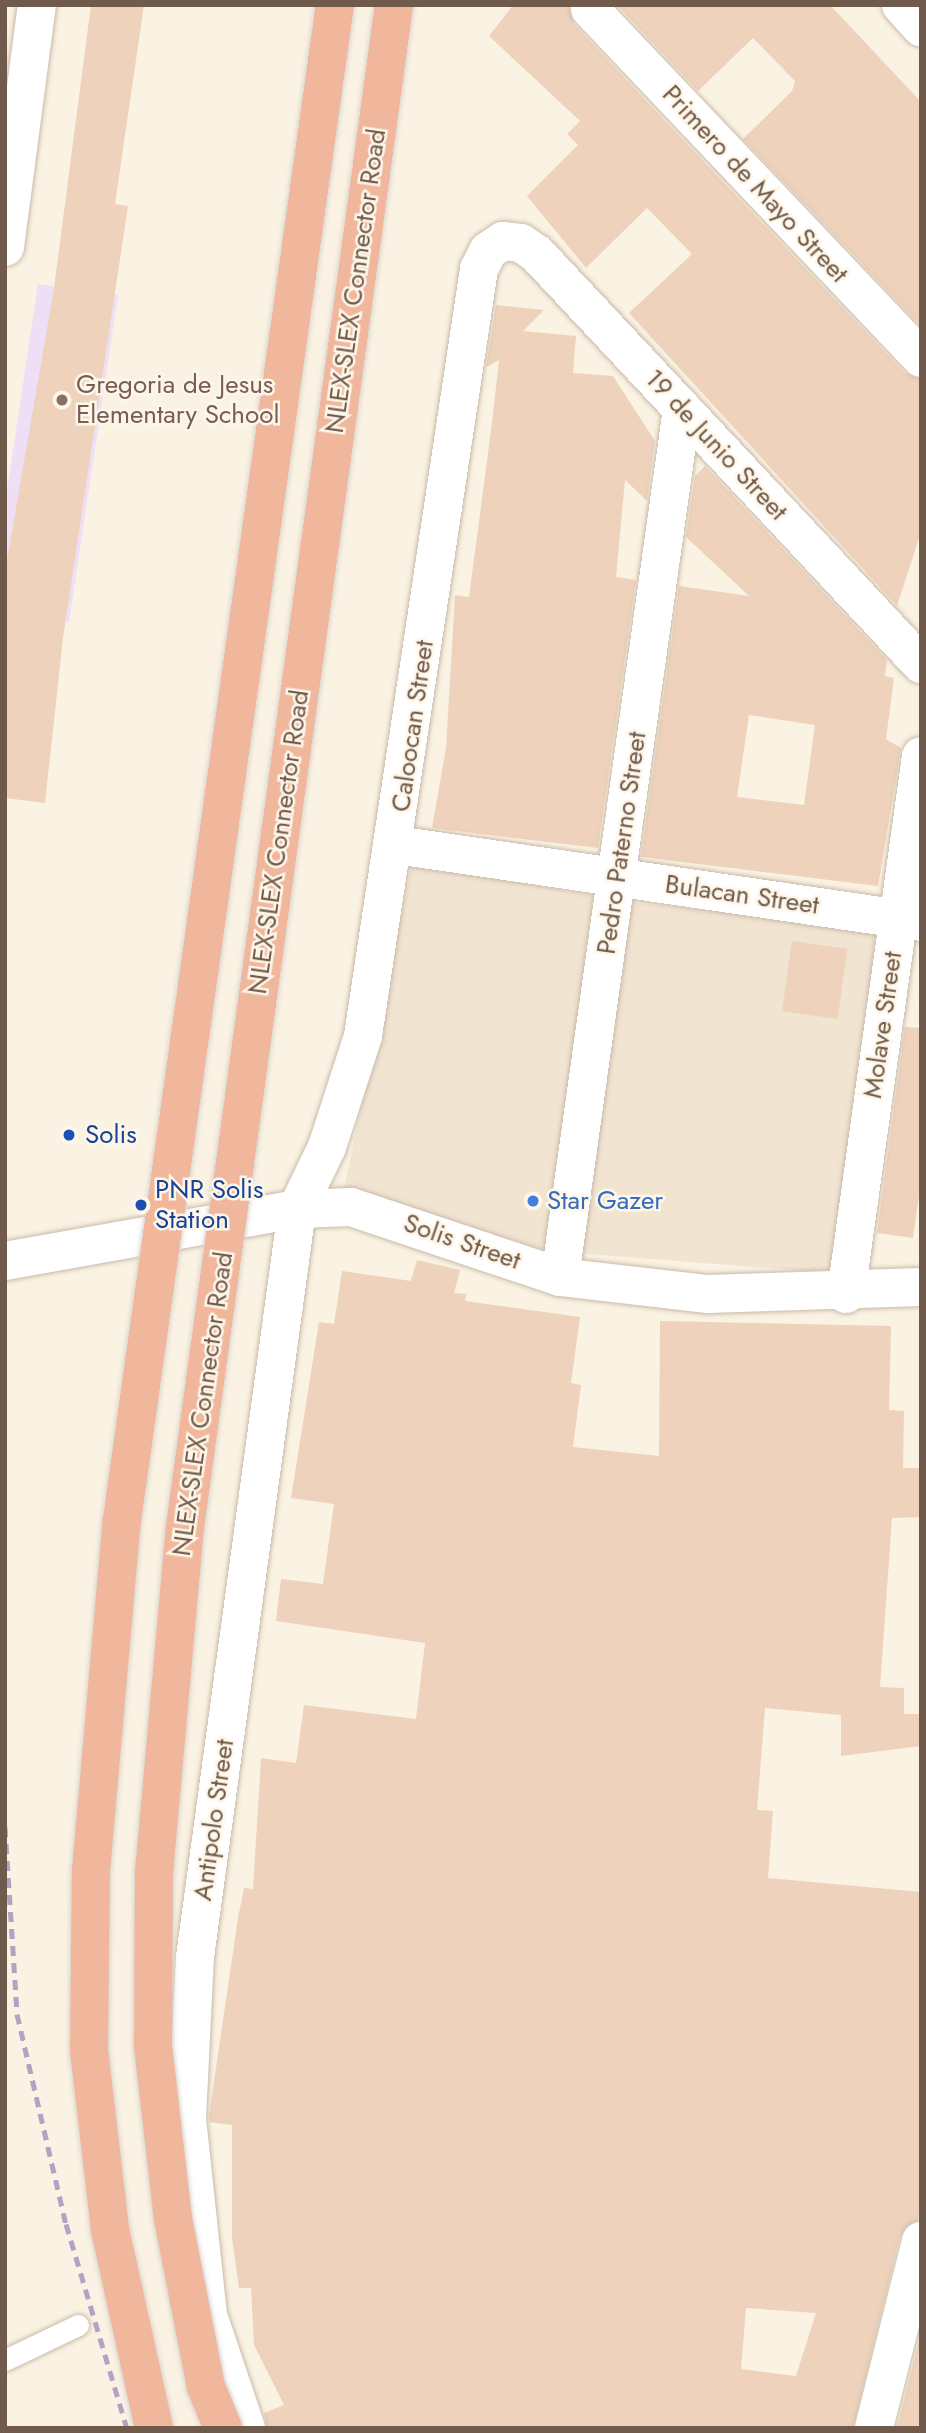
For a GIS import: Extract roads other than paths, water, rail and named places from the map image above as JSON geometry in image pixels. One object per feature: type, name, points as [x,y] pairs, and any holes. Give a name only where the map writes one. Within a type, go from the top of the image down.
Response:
[{"type":"highway","points":[[155,2428],[110,2229],[89,2050],[93,1844],[122,1520],[335,5]]},
{"type":"highway","name":"NLEX-SLEX Connector Road","points":[[223,2428],[206,2387],[173,2219],[153,2047],[154,1873],[185,1527],[394,5]]},
{"type":"street","points":[[5,247],[37,5]]},
{"type":"street","name":"Primero de Mayo Street","points":[[590,9],[921,358]]},
{"type":"street","name":"19 de Junio Street","points":[[503,241],[521,243],[537,254],[921,664]]},
{"type":"street","name":"Caloocan Street","points":[[297,1209],[327,1147],[363,1036],[396,845],[479,269],[503,241]]},
{"type":"street","name":"Pedro Paterno Street","points":[[560,1277],[682,408]]},
{"type":"street","name":"Molave Street","points":[[846,1294],[909,920],[921,756]]},
{"type":"street","name":"Bulacan Street","points":[[396,845],[909,920]]},
{"type":"street","name":"Solis Street","points":[[5,1261],[297,1209],[351,1208],[405,1221],[560,1277],[708,1294],[846,1294],[921,1287]]},
{"type":"street","name":"Antipolo Street","points":[[246,2428],[208,2315],[187,2119],[195,1957],[297,1209]]},
{"type":"street","points":[[874,2428],[921,2241]]},
{"type":"lane","points":[[5,2360],[78,2325]]},
{"type":"railway","points":[[5,1827],[17,2014],[66,2224],[127,2428]]},
{"type":"place","name":"Gregoria de Jesus Elementary School","points":[[62,400]]},
{"type":"place","name":"Solis","points":[[69,1135]]},
{"type":"place","name":"Star Gazer","points":[[533,1201]]},
{"type":"place","name":"PNR Solis Station","points":[[141,1205]]}]
